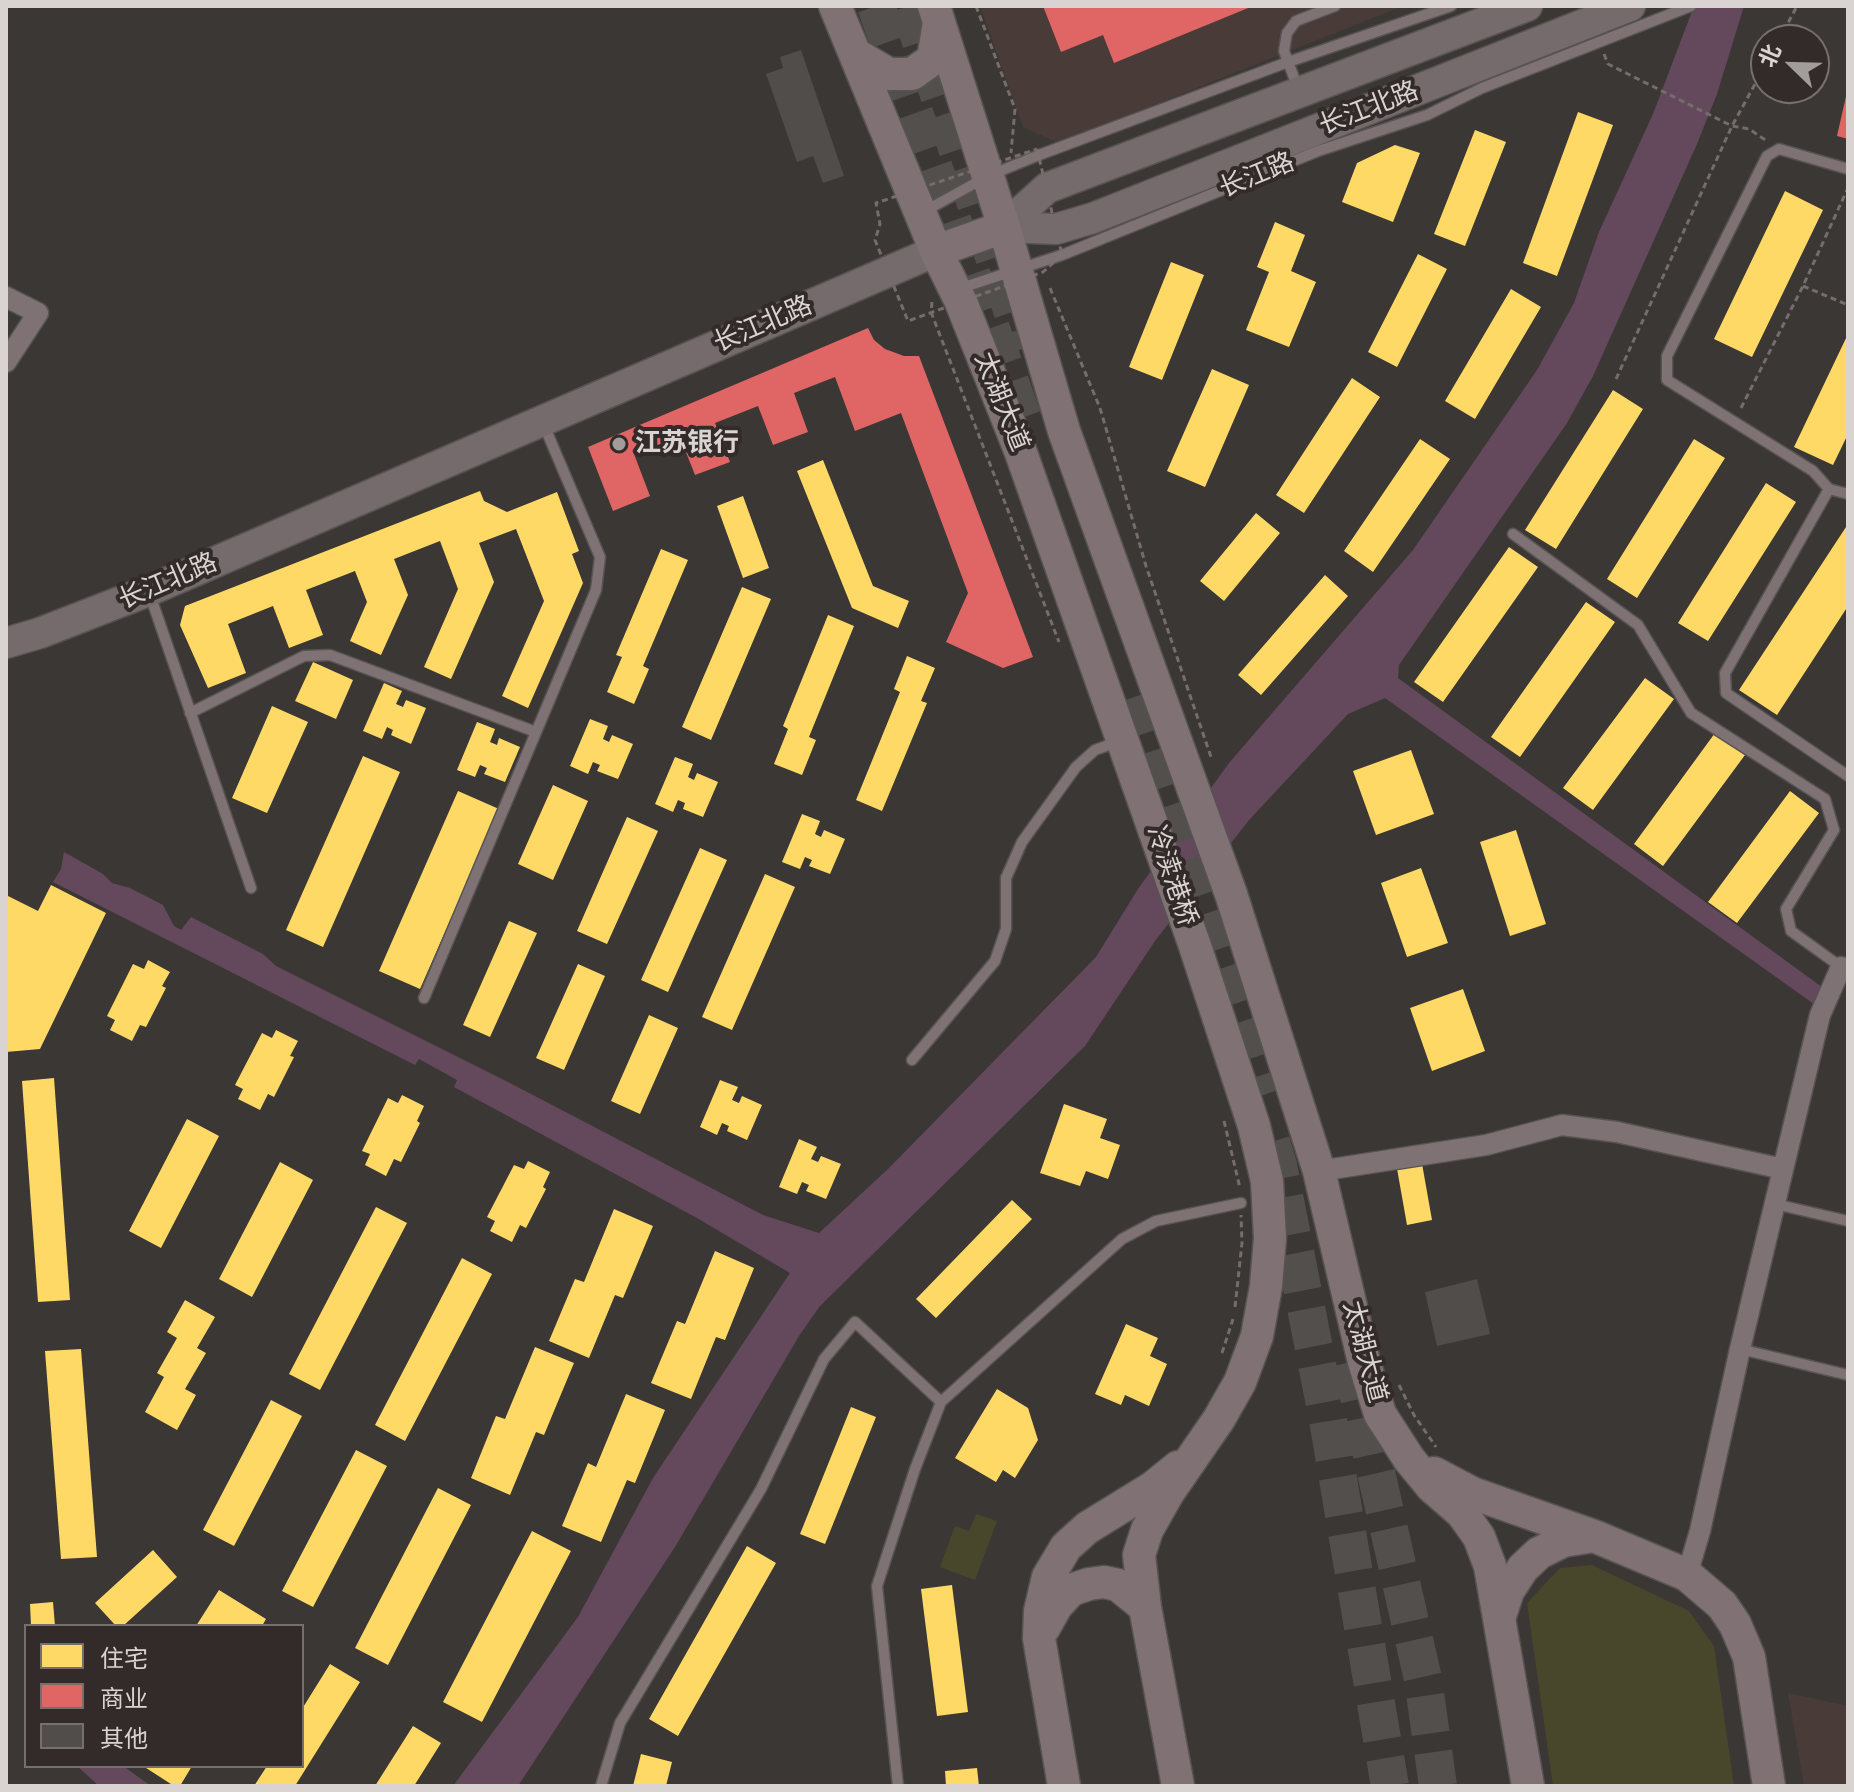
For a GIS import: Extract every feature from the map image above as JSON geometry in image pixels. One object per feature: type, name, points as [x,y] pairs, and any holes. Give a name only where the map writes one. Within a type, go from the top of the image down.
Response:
[{"type":"main road","name":"太湖大道","points":[[835,6],[936,251],[944,294],[1020,450],[1146,806]]},
{"type":"main road","name":"长江路","points":[[1535,57],[1630,6]]},
{"type":"main road","points":[[1004,227],[1047,188],[1520,9]]},
{"type":"main road","name":"太湖大道","points":[[937,14],[999,171],[1004,227],[1032,269],[1064,431],[1182,762]]},
{"type":"main road","points":[[855,54],[889,74],[912,74],[933,59],[937,14]]},
{"type":"main road","name":"长江北路","points":[[6,643],[148,591],[936,251],[1004,227],[1056,229],[1093,218],[1185,181],[1535,57]]},
{"type":"main road","points":[[1169,143],[1185,181]]},
{"type":"main road","points":[[1020,450],[1034,432],[1046,427],[1064,431]]},
{"type":"main road","name":"冷渎港桥","points":[[1182,762],[1231,894]]},
{"type":"main road","name":"冷渎港桥","points":[[1146,806],[1254,1126],[1267,1181],[1270,1238],[1257,1336],[1240,1382],[1193,1456]]},
{"type":"main road","name":"太湖大道","points":[[1231,894],[1319,1171],[1364,1362],[1380,1414],[1409,1459],[1432,1487],[1462,1513],[1479,1537],[1490,1566],[1528,1786]]},
{"type":"main road","points":[[1178,1786],[1145,1607],[1139,1555],[1147,1530],[1193,1456]]},
{"type":"main road","points":[[1064,1786],[1039,1638],[1040,1611],[1048,1577],[1066,1547],[1087,1528],[1152,1488],[1193,1456]]},
{"type":"main road","points":[[1409,1459],[1472,1493],[1594,1536],[1687,1575],[1722,1605],[1735,1624],[1749,1657],[1769,1786]]},
{"type":"main road","points":[[1500,1616],[1508,1591],[1523,1568],[1539,1553],[1563,1541],[1594,1536]]},
{"type":"main road","points":[[1039,1638],[1057,1605],[1071,1590],[1089,1584],[1104,1582],[1118,1585],[1145,1607]]},
{"type":"street","points":[[6,297],[38,313],[6,362]]},
{"type":"street","points":[[1687,1575],[1700,1531],[1820,1015],[1845,969]]},
{"type":"street","points":[[1319,1171],[1486,1145],[1562,1125],[1617,1132],[1783,1169]]},
{"type":"lane","points":[[1299,93],[1284,51],[1287,33],[1296,21],[1335,6]]},
{"type":"lane","points":[[921,214],[999,171],[1288,62],[1451,6]]},
{"type":"lane","name":"长江路","points":[[944,294],[1032,269],[1318,151],[1427,115],[1535,57],[1691,6]]},
{"type":"lane","points":[[1848,169],[1779,149],[1767,156],[1667,356],[1667,380],[1813,471],[1829,489],[1848,494]]},
{"type":"lane","points":[[424,998],[596,590],[600,557],[542,421]]},
{"type":"lane","points":[[1829,489],[1725,673],[1726,693],[1848,776]]},
{"type":"lane","points":[[1513,534],[1638,625],[1691,713],[1825,799],[1834,830],[1786,909],[1791,931],[1845,969]]},
{"type":"lane","points":[[148,591],[251,888]]},
{"type":"lane","points":[[190,713],[304,656],[330,655],[536,732]]},
{"type":"lane","points":[[912,1060],[995,961],[1006,929],[1006,878],[1022,842],[1076,767],[1095,750],[1123,740]]},
{"type":"lane","points":[[898,1786],[877,1586],[915,1469],[941,1402],[1122,1239],[1156,1221],[1241,1203]]},
{"type":"lane","points":[[1775,1204],[1848,1221]]},
{"type":"lane","points":[[601,1786],[620,1723],[761,1489],[824,1359],[855,1322],[941,1402]]},
{"type":"lane","points":[[1740,1349],[1848,1375]]},
{"type":"path","points":[[976,6],[1015,109],[999,171]]},
{"type":"path","points":[[1787,24],[1797,6]]},
{"type":"path","points":[[1608,64],[1732,126],[1749,129],[1779,149]]},
{"type":"path","points":[[1616,379],[1750,93]]},
{"type":"path","points":[[1734,422],[1803,286],[1848,188]]},
{"type":"path","points":[[1049,286],[1100,408],[1146,566],[1203,736]]},
{"type":"path","points":[[1803,286],[1848,305]]},
{"type":"path","points":[[944,294],[931,312],[1062,648]]},
{"type":"path","points":[[1218,1365],[1234,1316],[1242,1243],[1240,1186],[1222,1115]]},
{"type":"path","points":[[1395,1375],[1414,1415],[1441,1453]]},
{"type":"shaded area","points":[[980,6],[1403,6],[1058,143],[1023,127]]},
{"type":"shaded area","points":[[1694,6],[1744,6],[1717,94],[1697,144],[1593,376],[1567,423],[1399,665],[1398,678],[1826,990],[1818,1007],[1385,698],[1348,714],[1249,820],[1155,941],[1085,1046],[820,1306],[799,1336],[675,1547],[518,1786],[453,1786],[578,1617],[653,1478],[790,1273],[697,1218],[454,1087],[457,1080],[419,1059],[415,1065],[53,882],[61,869],[64,852],[103,874],[112,883],[130,888],[163,905],[174,926],[181,930],[191,917],[263,954],[276,966],[763,1215],[819,1233],[889,1168],[1096,957],[1138,889],[1229,763],[1413,550],[1537,370],[1574,303],[1599,232],[1653,114]]},
{"type":"shaded area","points":[[976,1514],[997,1521],[975,1580],[940,1567],[955,1526],[969,1531]]},
{"type":"shaded area","points":[[1592,1565],[1689,1611],[1714,1646],[1734,1786],[1553,1786],[1527,1603],[1560,1568]]},
{"type":"shaded area","points":[[1788,1693],[1848,1706],[1848,1786],[1804,1786]]},
{"type":"shaded area","points":[[79,1768],[126,1768],[151,1786],[99,1786]]},
{"type":"building: 住宅","points":[[1578,112],[1613,125],[1557,276],[1523,263]]},
{"type":"building: 住宅","points":[[1475,130],[1506,142],[1465,246],[1434,234]]},
{"type":"building: 住宅","points":[[1395,145],[1420,153],[1393,222],[1342,202],[1357,163]]},
{"type":"building: 住宅","points":[[1785,191],[1823,210],[1752,357],[1714,339]]},
{"type":"building: 住宅","points":[[1275,222],[1305,235],[1291,271],[1316,282],[1289,347],[1246,330],[1269,272],[1257,267]]},
{"type":"building: 住宅","points":[[1418,254],[1447,269],[1397,367],[1368,352]]},
{"type":"building: 住宅","points":[[1171,262],[1204,275],[1162,380],[1129,367]]},
{"type":"building: 住宅","points":[[1511,289],[1541,307],[1475,419],[1445,401]]},
{"type":"building: 住宅","points":[[1848,334],[1848,434],[1833,465],[1794,447]]},
{"type":"building: 住宅","points":[[1212,369],[1249,385],[1205,487],[1167,471]]},
{"type":"building: 住宅","points":[[1352,378],[1380,397],[1304,513],[1276,495]]},
{"type":"building: 住宅","points":[[1613,390],[1643,409],[1556,549],[1525,530]]},
{"type":"building: 住宅","points":[[1420,439],[1450,459],[1373,572],[1344,551]]},
{"type":"building: 住宅","points":[[1694,439],[1725,458],[1637,598],[1607,579]]},
{"type":"building: 住宅","points":[[823,460],[873,586],[909,601],[898,628],[852,608],[797,471]]},
{"type":"building: 住宅","points":[[1766,483],[1796,502],[1708,641],[1678,623]]},
{"type":"building: 住宅","points":[[480,491],[484,501],[507,512],[557,492],[579,551],[572,554],[583,583],[528,708],[502,696],[544,601],[516,529],[479,543],[494,582],[451,679],[424,667],[458,589],[440,541],[394,559],[408,595],[381,655],[350,641],[367,602],[355,571],[306,590],[323,635],[289,648],[273,606],[228,624],[246,673],[208,688],[180,625],[185,606]]},
{"type":"building: 住宅","points":[[743,496],[769,568],[743,578],[717,506]]},
{"type":"building: 住宅","points":[[1256,513],[1280,533],[1224,601],[1200,581]]},
{"type":"building: 住宅","points":[[1848,524],[1848,606],[1777,715],[1739,690]]},
{"type":"building: 住宅","points":[[1509,547],[1538,567],[1443,702],[1414,682]]},
{"type":"building: 住宅","points":[[661,549],[688,560],[643,666],[649,669],[634,704],[607,692],[622,657],[616,655]]},
{"type":"building: 住宅","points":[[1325,575],[1348,596],[1261,695],[1238,675]]},
{"type":"building: 住宅","points":[[742,587],[771,599],[711,740],[682,727]]},
{"type":"building: 住宅","points":[[1586,602],[1615,622],[1520,757],[1491,737]]},
{"type":"building: 住宅","points":[[828,615],[854,626],[809,737],[816,740],[802,775],[774,764],[788,729],[783,726]]},
{"type":"building: 住宅","points":[[907,656],[935,668],[921,701],[927,703],[882,811],[856,800],[900,692],[894,689]]},
{"type":"building: 住宅","points":[[313,662],[353,680],[336,719],[295,701]]},
{"type":"building: 住宅","points":[[1645,678],[1674,699],[1593,810],[1563,788]]},
{"type":"building: 住宅","points":[[384,683],[402,691],[396,704],[403,707],[406,700],[426,708],[411,744],[391,735],[393,730],[387,727],[382,739],[363,731]]},
{"type":"building: 住宅","points":[[272,706],[308,722],[267,813],[232,798]]},
{"type":"building: 住宅","points":[[590,719],[608,726],[603,739],[609,742],[612,735],[633,744],[618,779],[597,771],[600,765],[593,762],[588,774],[570,766]]},
{"type":"building: 住宅","points":[[477,722],[495,729],[490,742],[497,745],[499,738],[520,747],[505,782],[484,774],[487,768],[480,765],[475,777],[457,770]]},
{"type":"building: 住宅","points":[[1715,733],[1745,755],[1663,866],[1634,844]]},
{"type":"building: 住宅","points":[[1411,750],[1434,814],[1376,835],[1353,771]]},
{"type":"building: 住宅","points":[[363,756],[400,772],[323,947],[286,930]]},
{"type":"building: 住宅","points":[[675,757],[693,764],[688,777],[694,780],[697,773],[718,782],[703,817],[683,809],[685,803],[678,800],[673,812],[655,804]]},
{"type":"building: 住宅","points":[[553,785],[588,801],[553,880],[518,864]]},
{"type":"building: 住宅","points":[[458,791],[499,809],[420,989],[379,971]]},
{"type":"building: 住宅","points":[[1790,791],[1819,813],[1737,923],[1708,902]]},
{"type":"building: 住宅","points":[[802,814],[820,821],[815,834],[821,837],[824,830],[845,839],[830,874],[809,866],[812,860],[805,857],[800,869],[782,862]]},
{"type":"building: 住宅","points":[[627,817],[658,831],[607,944],[577,931]]},
{"type":"building: 住宅","points":[[1516,830],[1546,924],[1510,936],[1480,842]]},
{"type":"building: 住宅","points":[[700,848],[727,860],[668,992],[641,980]]},
{"type":"building: 住宅","points":[[1421,868],[1448,943],[1407,957],[1381,883]]},
{"type":"building: 住宅","points":[[765,874],[795,887],[732,1030],[702,1017]]},
{"type":"building: 住宅","points":[[51,885],[106,913],[40,1049],[6,1052],[6,895],[38,911]]},
{"type":"building: 住宅","points":[[509,921],[537,933],[490,1037],[463,1025]]},
{"type":"building: 住宅","points":[[148,960],[170,972],[162,986],[166,988],[146,1027],[140,1025],[132,1041],[110,1030],[115,1020],[107,1016],[133,964],[144,969]]},
{"type":"building: 住宅","points":[[578,964],[605,976],[564,1070],[536,1058]]},
{"type":"building: 住宅","points":[[1463,989],[1485,1051],[1432,1071],[1410,1008]]},
{"type":"building: 住宅","points":[[649,1015],[678,1028],[640,1114],[611,1101]]},
{"type":"building: 住宅","points":[[276,1030],[298,1041],[290,1056],[294,1057],[274,1097],[268,1094],[260,1110],[238,1099],[243,1089],[235,1085],[262,1033],[272,1038]]},
{"type":"building: 住宅","points":[[54,1078],[70,1300],[38,1302],[22,1081]]},
{"type":"building: 住宅","points":[[720,1080],[738,1087],[732,1100],[739,1103],[742,1096],[762,1105],[747,1140],[727,1131],[729,1126],[722,1123],[717,1135],[700,1127]]},
{"type":"building: 住宅","points":[[402,1095],[424,1106],[417,1121],[420,1123],[401,1162],[394,1159],[386,1176],[365,1165],[370,1154],[362,1151],[388,1098],[398,1103]]},
{"type":"building: 住宅","points":[[1064,1104],[1107,1119],[1100,1138],[1120,1145],[1108,1179],[1086,1171],[1080,1186],[1040,1173]]},
{"type":"building: 住宅","points":[[187,1119],[219,1136],[161,1248],[129,1231]]},
{"type":"building: 住宅","points":[[799,1139],[817,1147],[811,1159],[818,1162],[821,1156],[841,1164],[826,1199],[806,1191],[809,1185],[802,1182],[797,1194],[779,1187]]},
{"type":"building: 住宅","points":[[1421,1158],[1432,1220],[1407,1225],[1396,1163]]},
{"type":"building: 住宅","points":[[528,1161],[550,1172],[543,1187],[546,1189],[526,1228],[520,1225],[512,1242],[490,1231],[495,1221],[487,1217],[514,1165],[524,1169]]},
{"type":"building: 住宅","points":[[280,1162],[313,1180],[252,1297],[219,1279]]},
{"type":"building: 住宅","points":[[1012,1200],[1032,1219],[936,1318],[916,1299]]},
{"type":"building: 住宅","points":[[376,1207],[407,1223],[320,1390],[289,1374]]},
{"type":"building: 住宅","points":[[614,1209],[653,1226],[623,1298],[615,1295],[589,1358],[549,1341],[575,1279],[584,1282]]},
{"type":"building: 住宅","points":[[715,1251],[754,1268],[725,1340],[716,1337],[691,1399],[651,1383],[677,1321],[685,1324]]},
{"type":"building: 住宅","points":[[462,1258],[492,1274],[405,1441],[375,1425]]},
{"type":"building: 住宅","points":[[185,1300],[215,1317],[197,1348],[206,1353],[185,1389],[196,1395],[177,1430],[145,1412],[164,1377],[157,1373],[177,1338],[167,1332]]},
{"type":"building: 住宅","points":[[1126,1324],[1158,1338],[1150,1356],[1167,1364],[1149,1406],[1125,1395],[1121,1405],[1095,1394]]},
{"type":"building: 住宅","points":[[535,1347],[574,1363],[544,1435],[536,1432],[510,1495],[471,1478],[496,1416],[505,1419]]},
{"type":"building: 住宅","points":[[81,1349],[97,1557],[61,1559],[45,1351]]},
{"type":"building: 住宅","points":[[997,1389],[1028,1408],[1038,1440],[1015,1478],[1003,1470],[996,1482],[955,1458]]},
{"type":"building: 住宅","points":[[626,1394],[665,1410],[635,1483],[627,1480],[601,1542],[562,1526],[588,1463],[596,1467]]},
{"type":"building: 住宅","points":[[271,1400],[302,1416],[234,1546],[203,1530]]},
{"type":"building: 住宅","points":[[851,1407],[876,1417],[825,1544],[800,1534]]},
{"type":"building: 住宅","points":[[356,1450],[387,1466],[313,1607],[282,1591]]},
{"type":"building: 住宅","points":[[438,1488],[471,1505],[388,1665],[355,1648]]},
{"type":"building: 住宅","points":[[532,1531],[571,1551],[482,1722],[443,1702]]},
{"type":"building: 住宅","points":[[747,1546],[776,1563],[678,1736],[649,1719]]},
{"type":"building: 住宅","points":[[153,1550],[177,1577],[125,1624],[114,1624],[95,1603]]},
{"type":"building: 住宅","points":[[952,1585],[968,1712],[937,1716],[921,1589]]},
{"type":"building: 住宅","points":[[219,1590],[266,1619],[263,1624],[197,1624]]},
{"type":"building: 住宅","points":[[53,1602],[55,1624],[31,1624],[30,1604]]},
{"type":"building: 住宅","points":[[330,1664],[360,1682],[295,1786],[254,1786],[266,1768],[304,1768],[304,1706]]},
{"type":"building: 住宅","points":[[413,1726],[441,1743],[414,1786],[375,1786]]},
{"type":"building: 住宅","points":[[641,1754],[672,1762],[666,1786],[633,1786]]},
{"type":"building: 住宅","points":[[146,1768],[191,1768],[180,1786],[174,1786]]},
{"type":"building: 住宅","points":[[977,1768],[979,1786],[946,1786],[945,1771]]},
{"type":"building: 商业","points":[[1043,6],[1253,6],[1114,63],[1103,35],[1061,52]]},
{"type":"building: 商业","points":[[1848,93],[1848,139],[1837,136]]},
{"type":"building: 商业","points":[[868,328],[874,340],[885,349],[904,356],[919,356],[1033,657],[1003,668],[946,642],[968,593],[901,413],[855,431],[835,377],[794,393],[808,432],[773,445],[758,406],[715,423],[730,462],[695,475],[680,437],[634,454],[650,496],[613,511],[588,447]]},
{"type":"building: 其他","points":[[801,50],[844,176],[823,183],[813,156],[797,162],[766,74],[783,68],[780,57]]},
{"type":"building: 其他","points":[[1477,1279],[1490,1334],[1437,1346],[1425,1292]]},
{"type":"tunnel","points":[[876,6],[1028,433]]},
{"type":"tunnel","points":[[909,6],[1025,348]]},
{"type":"tunnel","points":[[1143,694],[1278,1090]]},
{"type":"tunnel","points":[[1271,1142],[1328,1420],[1390,1786]]},
{"type":"tunnel","points":[[1351,1362],[1423,1679],[1438,1786]]},
{"type":"place","name":"江苏银行","points":[[619,444]]}]
